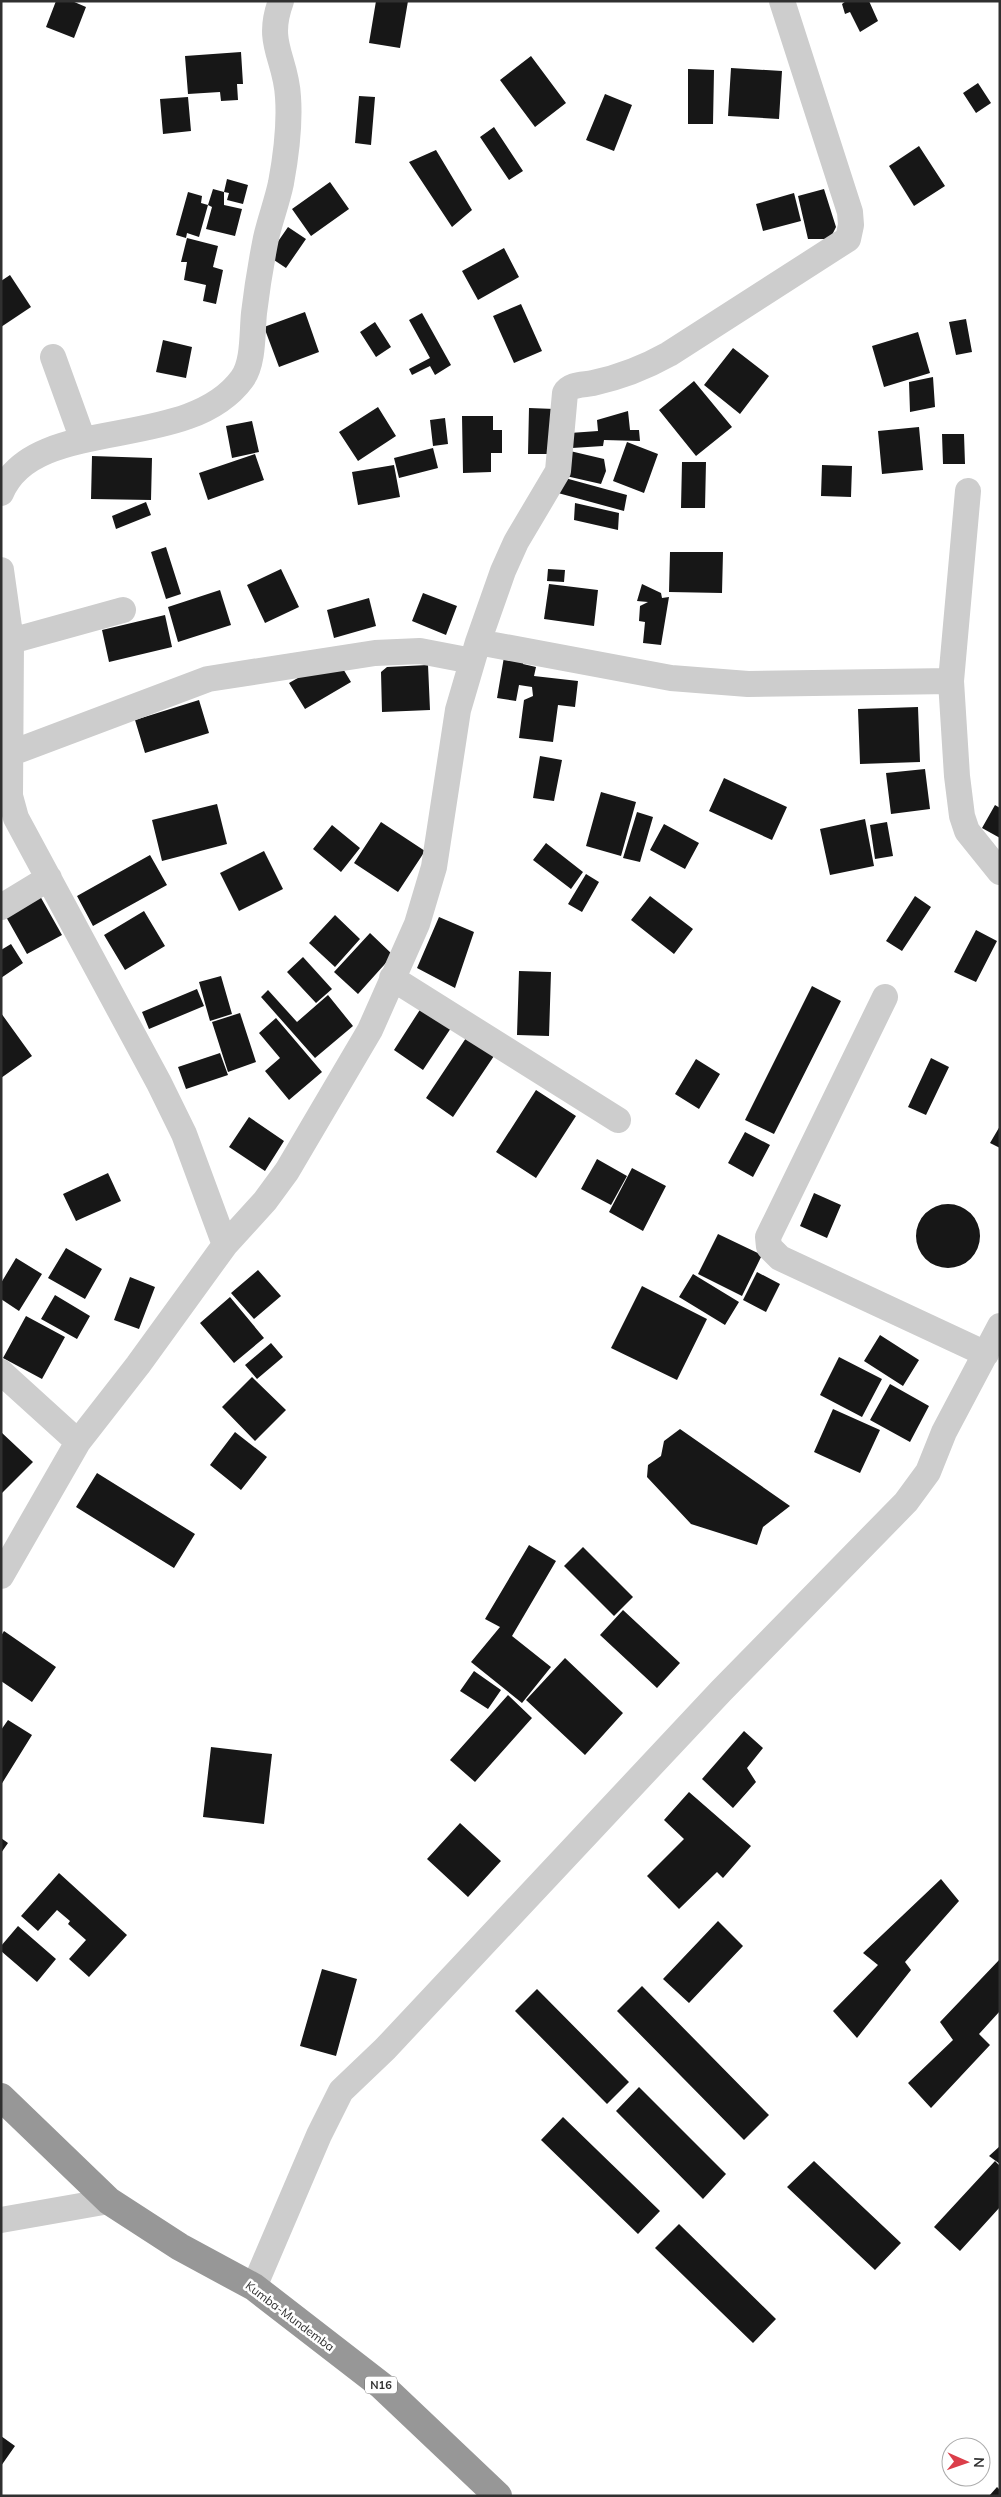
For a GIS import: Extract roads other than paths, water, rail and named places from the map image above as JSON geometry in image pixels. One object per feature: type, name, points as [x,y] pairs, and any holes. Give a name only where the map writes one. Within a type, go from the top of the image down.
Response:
[{"type":"highway","name":"Kumba-Mundemba","points":[[1,2097],[109,2201],[180,2247],[254,2287],[382,2386],[498,2496]]},
{"type":"street","points":[[3,481],[47,451],[83,440],[182,421],[208,409],[229,393],[243,378],[249,360],[256,295],[266,237],[280,183],[288,124],[288,96],[284,70],[274,40],[276,14],[281,1]]},
{"type":"street","points":[[1,1576],[78,1442],[138,1365],[225,1245],[265,1201],[287,1171],[370,1030],[417,924],[434,867],[458,710],[475,652],[503,571],[516,542],[558,471],[563,400],[568,388],[630,373],[669,354],[848,239],[851,225],[850,212],[782,1]]},
{"type":"street","points":[[52,356],[83,440]]},
{"type":"street","points":[[968,491],[951,681],[962,816],[967,831],[1000,872]]},
{"type":"street","points":[[1,570],[12,641],[12,724],[6,755],[10,796],[16,818],[184,1134],[225,1245]]},
{"type":"street","points":[[12,641],[123,610]]},
{"type":"street","points":[[6,755],[208,679],[376,653],[420,651],[475,652],[670,678],[748,684],[951,681]]},
{"type":"street","points":[[1,907],[49,878]]},
{"type":"street","points":[[392,978],[618,1120]]},
{"type":"street","points":[[885,997],[768,1237],[769,1247],[780,1258],[986,1354]]},
{"type":"street","points":[[254,2287],[319,2135],[341,2091],[385,2049],[714,1698],[906,1502],[928,1472],[944,1432],[1000,1326]]},
{"type":"street","points":[[1,1372],[78,1442]]},
{"type":"street","points":[[1,2220],[109,2201]]}]
